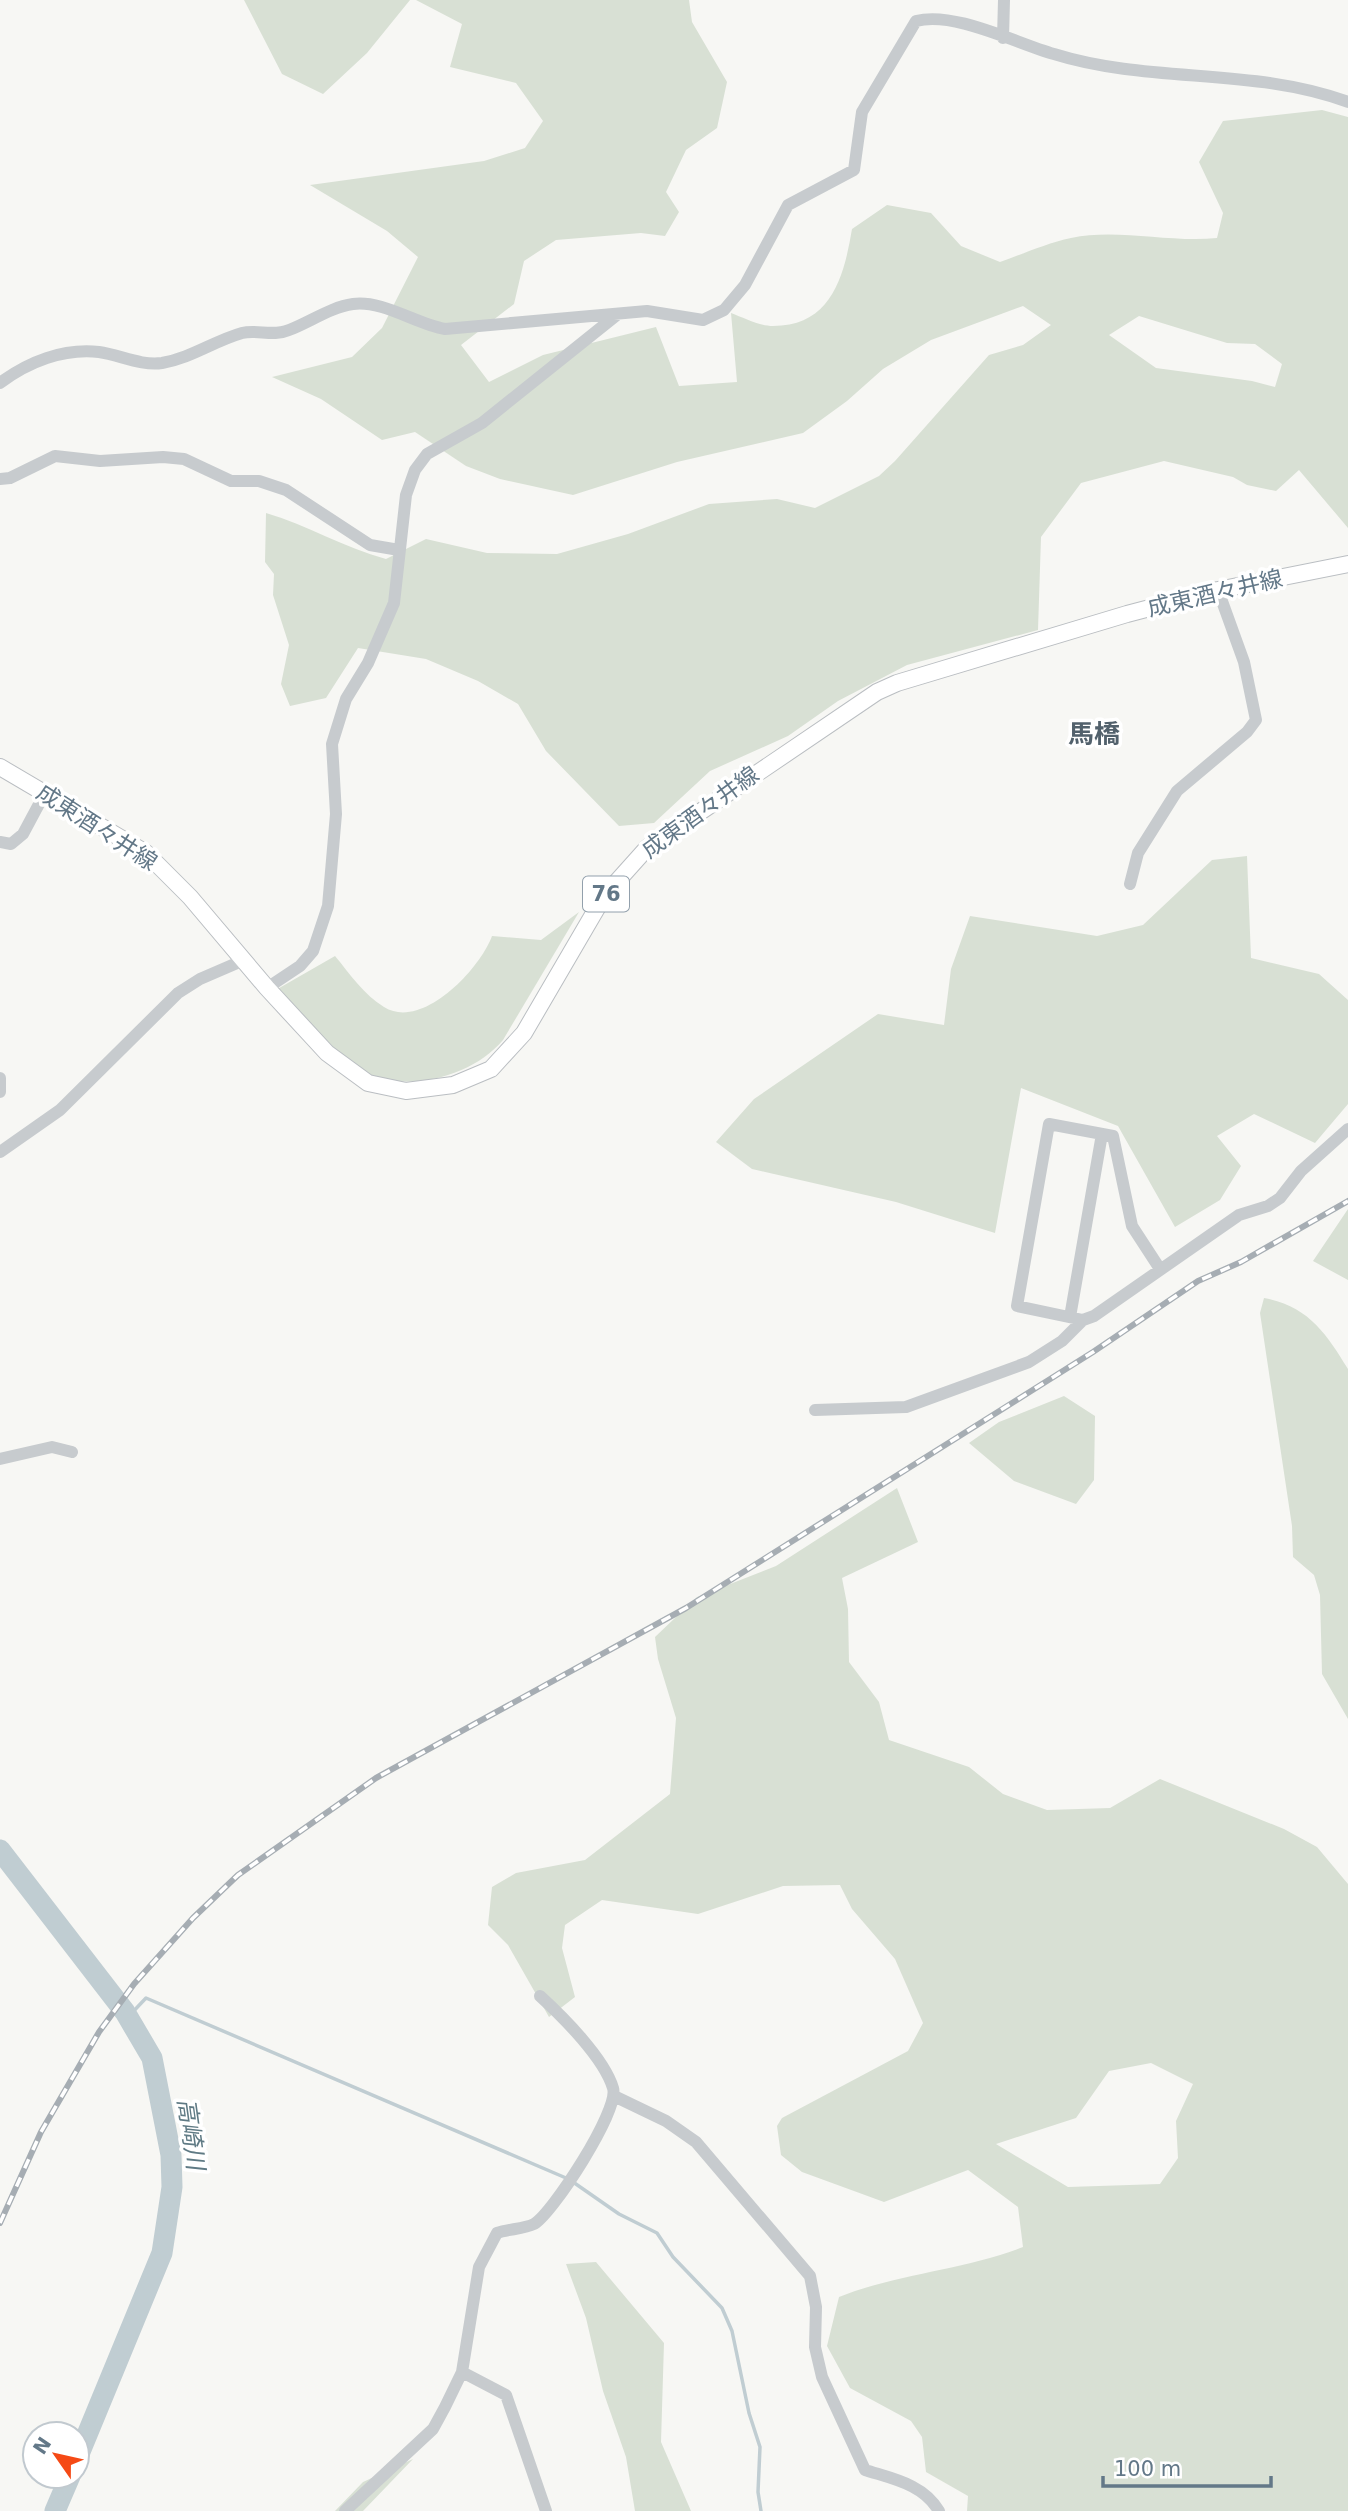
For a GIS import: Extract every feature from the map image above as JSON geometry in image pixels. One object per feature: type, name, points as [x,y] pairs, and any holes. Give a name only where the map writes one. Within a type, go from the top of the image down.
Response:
[{"type":"main road","name":"成東酒々井線","points":[[0,766],[146,853],[190,897],[267,988],[327,1053],[368,1083],[406,1091],[453,1085],[491,1069],[507,1055],[524,1033],[604,896],[647,848],[857,705],[897,683],[1103,621],[1218,590],[1348,564]]},
{"type":"street","points":[[1003,38],[1004,0]]},
{"type":"street","points":[[0,383],[20,368],[39,360],[74,352],[99,352],[146,363],[183,359],[244,332],[270,335],[286,332],[354,304],[375,306],[425,325],[445,329],[647,311],[703,320],[724,310],[745,285],[788,205],[854,170],[862,112],[916,22],[931,18],[1104,67],[1156,74],[1242,79],[1348,102]]},
{"type":"street","points":[[267,988],[300,966],[313,951],[328,906],[335,814],[332,744],[346,699],[368,663],[394,603],[406,495],[415,470],[427,454],[482,423],[618,314]]},
{"type":"street","points":[[0,479],[10,478],[55,456],[100,461],[163,457],[184,459],[231,481],[259,481],[286,490],[370,545],[399,550]]},
{"type":"street","points":[[1130,884],[1138,853],[1177,791],[1247,732],[1256,720],[1244,662],[1218,590]]},
{"type":"street","points":[[0,842],[11,844],[23,834],[46,791]]},
{"type":"street","points":[[0,1151],[60,1110],[178,993],[200,979],[244,960]]},
{"type":"street","points":[[0,1078],[0,1093]]},
{"type":"street","points":[[1160,1269],[1132,1226],[1113,1136],[1049,1124],[1017,1306],[1077,1319],[1094,1316],[1239,1215],[1268,1206],[1280,1198],[1301,1171],[1348,1129]]},
{"type":"street","points":[[815,1410],[906,1407],[1029,1362],[1062,1341],[1077,1319],[1102,1134]]},
{"type":"street","points":[[0,1459],[52,1447],[72,1452]]},
{"type":"street","points":[[345,2511],[432,2429],[462,2372],[479,2267],[497,2233],[534,2224],[603,2130],[614,2096],[605,2070],[540,1996]]},
{"type":"street","points":[[614,2096],[666,2121],[696,2142],[792,2252],[810,2276],[816,2307],[815,2347],[822,2377],[865,2470],[913,2486],[931,2498],[939,2511]]},
{"type":"street","points":[[462,2372],[506,2395],[546,2511]]},
{"type":"shaded area","points":[[244,0],[410,0],[367,53],[323,94],[282,74]]},
{"type":"shaded area","points":[[416,0],[689,0],[692,22],[727,82],[717,128],[686,150],[666,192],[679,212],[665,236],[641,233],[556,240],[524,261],[514,304],[461,345],[489,382],[543,355],[656,327],[679,386],[737,382],[731,313],[768,326],[793,324],[809,318],[831,296],[839,281],[852,229],[887,205],[931,213],[961,246],[1000,262],[1053,243],[1089,235],[1217,238],[1223,213],[1199,162],[1223,121],[1322,110],[1348,117],[1348,528],[1299,470],[1276,491],[1247,485],[1233,477],[1164,461],[1081,483],[1041,537],[1038,630],[907,665],[838,701],[788,736],[710,771],[654,823],[619,826],[546,751],[518,704],[478,681],[426,659],[358,648],[326,698],[290,706],[281,684],[289,645],[273,595],[274,574],[265,562],[266,513],[386,559],[426,539],[487,553],[557,554],[628,534],[709,504],[777,499],[815,508],[879,476],[989,355],[1023,345],[1051,325],[1023,306],[931,340],[883,369],[847,401],[803,433],[677,462],[573,495],[500,479],[466,466],[415,432],[382,440],[321,399],[272,377],[352,357],[382,328],[418,257],[387,231],[310,185],[484,161],[525,148],[543,121],[516,83],[450,67],[462,24]],"holes":[[[1139,316],[1227,343],[1255,344],[1282,364],[1275,387],[1252,381],[1156,368],[1109,335]]]},
{"type":"shaded area","points":[[1247,856],[1251,958],[1319,974],[1348,1000],[1348,1104],[1315,1143],[1254,1114],[1217,1136],[1241,1166],[1220,1200],[1175,1227],[1118,1126],[1021,1088],[995,1233],[896,1202],[752,1169],[716,1142],[754,1099],[878,1014],[944,1025],[951,969],[970,916],[1097,936],[1143,925],[1212,860]]},
{"type":"shaded area","points":[[579,912],[503,1040],[474,1064],[437,1078],[398,1081],[361,1071],[338,1056],[274,991],[335,956],[358,984],[384,1007],[399,1012],[415,1011],[432,1004],[463,979],[492,936],[541,940]]},
{"type":"shaded area","points":[[1348,1209],[1348,1280],[1313,1261]]},
{"type":"shaded area","points":[[1264,1298],[1293,1307],[1304,1314],[1332,1344],[1348,1369],[1348,1719],[1322,1674],[1320,1595],[1314,1575],[1293,1557],[1292,1526],[1260,1313]]},
{"type":"shaded area","points":[[1064,1396],[1095,1416],[1094,1480],[1076,1504],[1014,1481],[969,1443],[999,1422]]},
{"type":"shaded area","points":[[897,1488],[918,1542],[842,1578],[848,1609],[849,1662],[879,1702],[889,1740],[969,1767],[1003,1794],[1047,1810],[1110,1808],[1160,1779],[1284,1829],[1317,1847],[1348,1884],[1348,2511],[967,2511],[968,2496],[926,2472],[922,2437],[911,2421],[850,2388],[827,2346],[839,2297],[885,2282],[978,2261],[1023,2247],[1018,2207],[968,2170],[884,2202],[802,2172],[781,2155],[777,2126],[782,2118],[908,2051],[923,2023],[895,1959],[852,1909],[840,1885],[783,1886],[698,1914],[602,1900],[565,1925],[562,1948],[575,1997],[549,2017],[508,1945],[488,1925],[492,1887],[516,1873],[585,1860],[670,1794],[676,1718],[658,1659],[655,1637],[697,1597],[776,1566]],"holes":[[[1151,2063],[1193,2084],[1176,2121],[1178,2158],[1160,2184],[1068,2187],[996,2144],[1076,2118],[1109,2071]]]},
{"type":"shaded area","points":[[596,2262],[664,2343],[661,2442],[691,2511],[635,2511],[626,2457],[603,2391],[586,2318],[566,2264]]},
{"type":"shaded area","points":[[413,2459],[363,2511],[335,2511],[363,2482]]},
{"type":"waterway","name":"高崎川","points":[[0,1850],[125,2012],[152,2058],[171,2155],[172,2187],[162,2253],[91,2425]]},
{"type":"waterway","points":[[128,2017],[146,1998],[566,2178]]},
{"type":"waterway","points":[[573,2182],[619,2214],[657,2233],[673,2257],[722,2308],[732,2331],[749,2413],[760,2447],[758,2492],[761,2511]]},
{"type":"waterway","name":"高崎川","points":[[55,2511],[64,2490]]},
{"type":"railway","points":[[0,2223],[41,2132],[99,2032],[134,1984],[193,1918],[238,1875],[376,1778],[686,1608],[1093,1352],[1198,1281],[1241,1262],[1348,1201]]},
{"type":"district","name":"馬橋","points":[[1094,734]]}]
